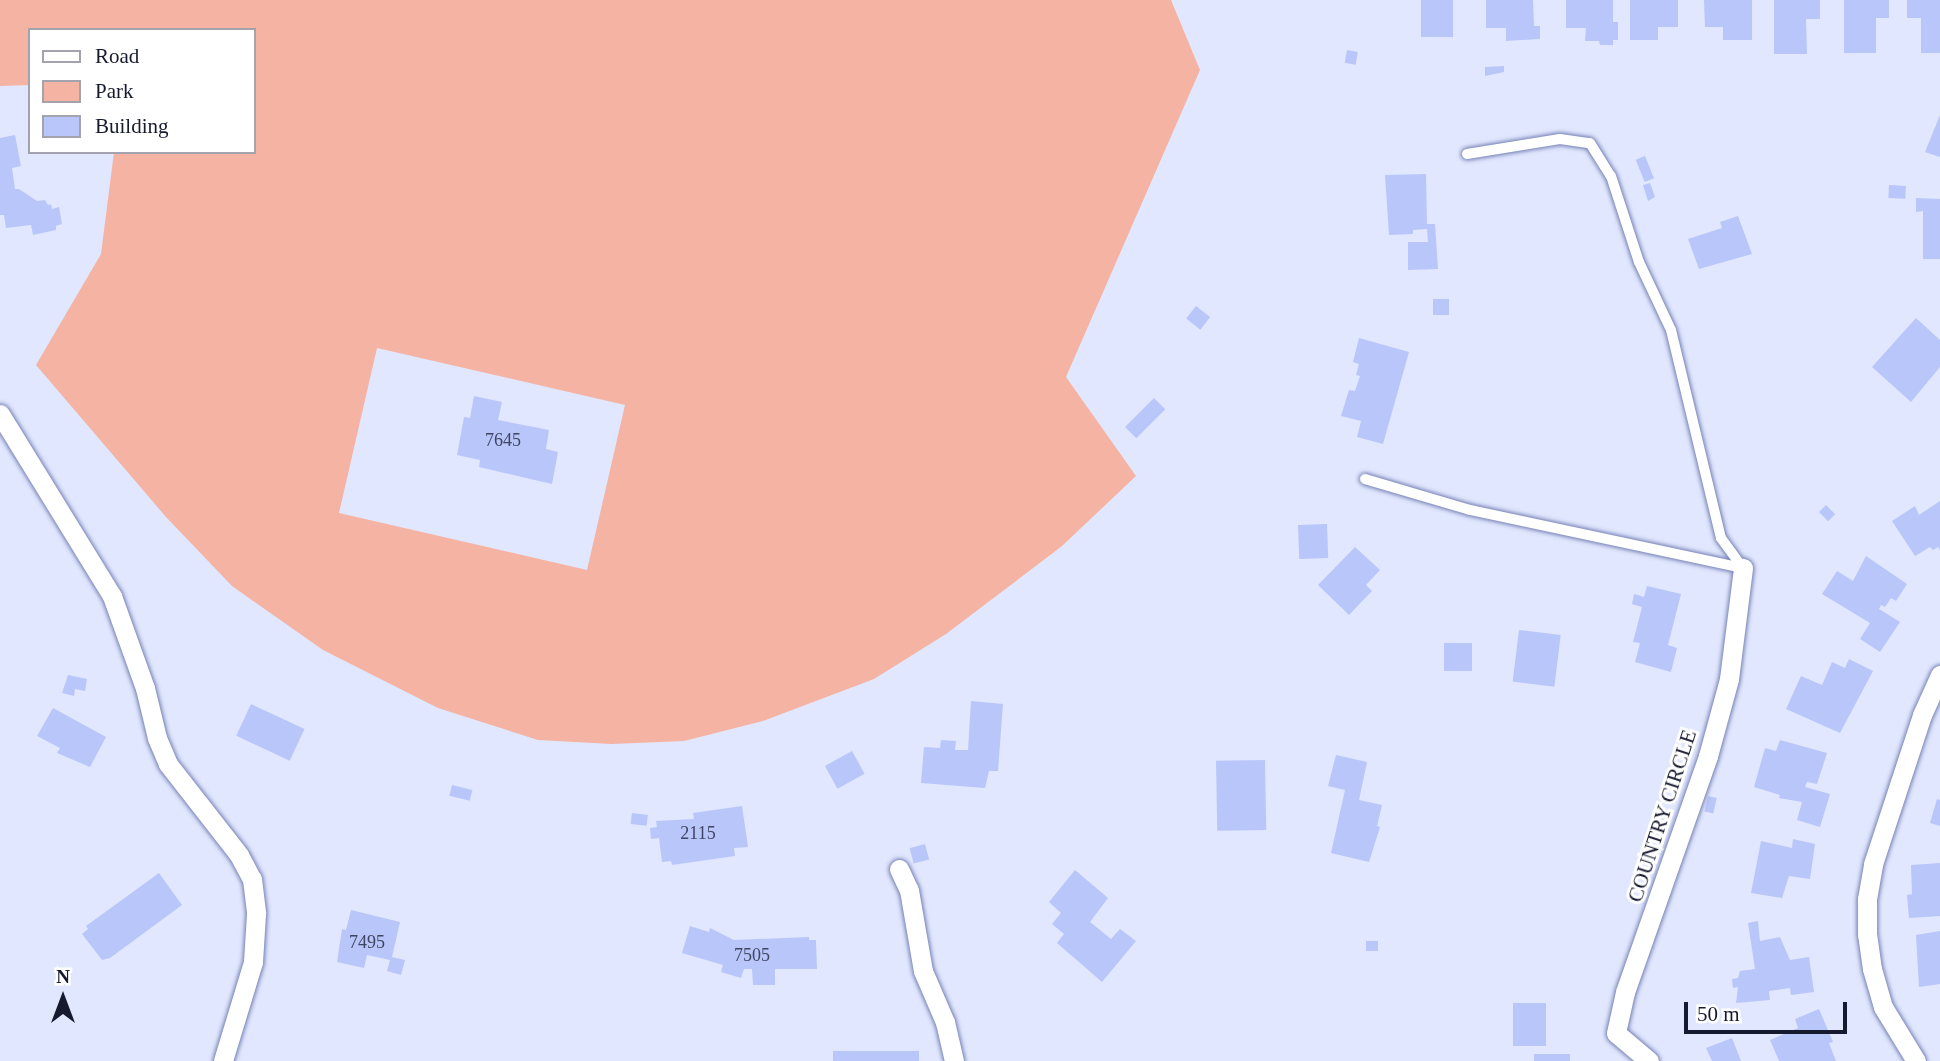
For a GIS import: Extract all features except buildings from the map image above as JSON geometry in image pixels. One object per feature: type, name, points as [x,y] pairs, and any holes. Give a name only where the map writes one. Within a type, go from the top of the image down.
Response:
[{"type":"street","points":[[0,414],[112,596],[141,676],[168,764],[239,855],[252,879],[256,914],[253,962],[223,1061]]},
{"type":"street","name":"COUNTRY CIRCLE","points":[[1649,1061],[1616,1033],[1625,992],[1712,743],[1729,679],[1743,568]]},
{"type":"street","points":[[1916,1061],[1883,1007],[1872,970],[1867,935],[1867,900],[1873,864],[1922,715],[1940,675]]},
{"type":"street","points":[[899,869],[909,890],[923,971],[945,1022],[954,1061]]},
{"type":"lane","points":[[1467,154],[1560,139],[1590,143],[1611,176],[1639,262],[1671,330],[1721,538],[1743,568]]},
{"type":"lane","points":[[1365,479],[1470,510],[1743,568]]},
{"type":"green space","points":[[0,0],[1171,0],[1200,70],[1066,377],[1136,476],[1062,546],[946,634],[874,679],[763,721],[684,741],[612,744],[538,740],[438,708],[323,650],[232,586],[166,517],[36,365],[101,254],[114,154],[256,154],[256,28],[28,28],[28,85],[0,86]],"holes":[[[377,348],[625,405],[587,570],[339,513]]]}]
